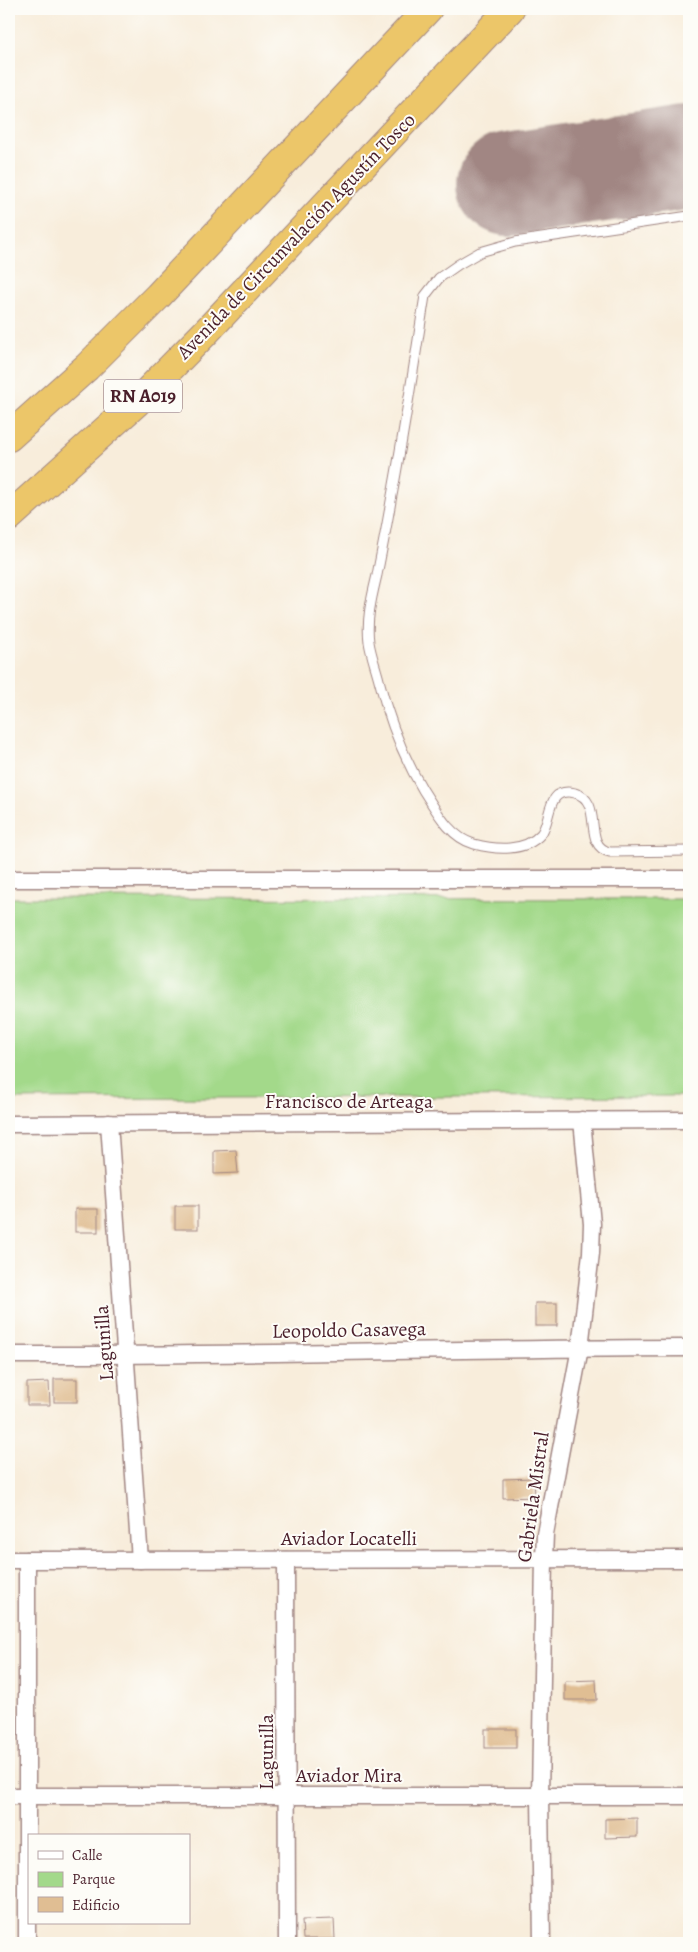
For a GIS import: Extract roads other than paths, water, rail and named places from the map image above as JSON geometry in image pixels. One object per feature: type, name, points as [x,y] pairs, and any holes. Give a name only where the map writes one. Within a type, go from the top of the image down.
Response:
[{"type":"highway","name":"RN A019","points":[[9,437],[87,367],[158,296],[428,9]]},
{"type":"highway","name":"Avenida de Circunvalación Agustín Tosco","points":[[9,517],[137,402],[198,340],[510,9]]},
{"type":"street","points":[[9,879],[689,880]]},
{"type":"street","name":"Gabriela Mistral","points":[[542,1943],[540,1796],[545,1534],[580,1348],[591,1254],[592,1234],[582,1120]]},
{"type":"street","name":"Francisco de Arteaga","points":[[9,1124],[689,1120]]},
{"type":"street","name":"Lagunilla","points":[[109,1123],[140,1560]]},
{"type":"street","name":"Leopoldo Casavega","points":[[9,1355],[127,1356],[580,1348],[689,1348]]},
{"type":"street","name":"Aviador Locatelli","points":[[9,1560],[689,1559]]},
{"type":"street","points":[[26,1943],[27,1560]]},
{"type":"street","name":"Lagunilla","points":[[286,1560],[287,1943]]},
{"type":"street","name":"Aviador Mira","points":[[9,1796],[689,1796]]},
{"type":"lane","points":[[689,216],[515,242],[480,252],[439,278],[425,296],[392,498],[369,613],[369,641],[386,710],[399,744],[431,803],[457,835],[472,844],[498,848],[520,848],[531,843],[543,832],[551,804],[562,794],[568,793],[582,796],[590,806],[596,843],[601,850],[610,852],[689,851]]}]
